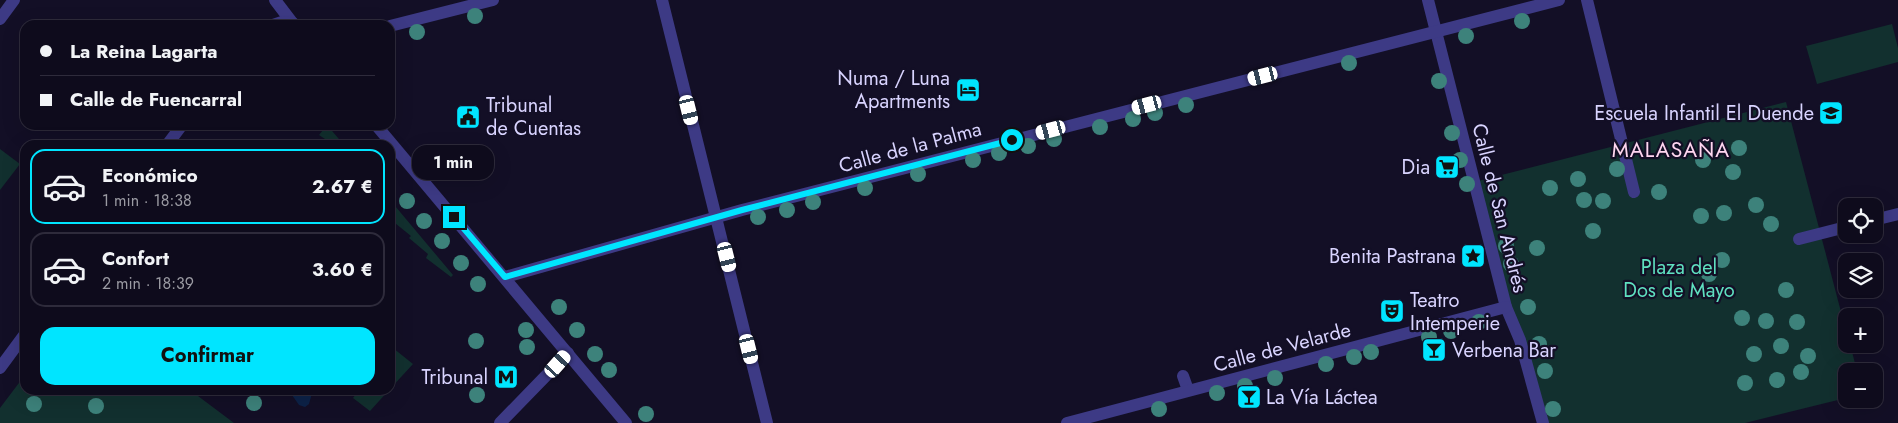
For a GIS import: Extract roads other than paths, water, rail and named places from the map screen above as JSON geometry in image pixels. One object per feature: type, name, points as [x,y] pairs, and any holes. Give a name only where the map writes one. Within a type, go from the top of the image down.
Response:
[{"type":"street","points":[[0,19],[14,0]]},
{"type":"street","points":[[275,0],[290,20]]},
{"type":"street","points":[[395,25],[493,0]]},
{"type":"street","points":[[662,0],[767,423]]},
{"type":"street","name":"Calle de San Andrés","points":[[1428,0],[1506,307],[1520,340],[1543,423]]},
{"type":"street","name":"Calle de la Palma","points":[[505,277],[716,219],[742,210],[1436,30],[1559,0]]},
{"type":"street","points":[[1587,0],[1634,192]]},
{"type":"street","points":[[380,130],[389,140]]},
{"type":"street","points":[[395,147],[626,423]]},
{"type":"street","points":[[1883,218],[1898,214]]},
{"type":"street","points":[[1799,239],[1838,229]]},
{"type":"street","name":"Calle de Velarde","points":[[1067,423],[1506,307]]},
{"type":"street","points":[[0,368],[20,341]]},
{"type":"street","points":[[500,423],[568,353]]},
{"type":"street","points":[[1183,376],[1188,390]]},
{"type":"water","points":[[292,395],[311,395],[309,404],[305,407],[299,405]]},
{"type":"place","name":"Numa / Luna Apartments","points":[[968,90]]},
{"type":"place","name":"Escuela Infantil El Duende","points":[[1831,113]]},
{"type":"place","name":"Tribunal de Cuentas","points":[[468,117]]},
{"type":"place","name":"Dia","points":[[1447,167]]},
{"type":"place","name":"Benita Pastrana","points":[[1473,256]]},
{"type":"place","name":"Teatro Intemperie","points":[[1392,311]]},
{"type":"place","name":"Verbena Bar","points":[[1434,350]]},
{"type":"place","name":"Tribunal","points":[[506,377]]},
{"type":"place","name":"La Vía Láctea","points":[[1249,397]]},
{"type":"district","name":"MALASAÑA","points":[[1671,150]]},
{"type":"park label","name":"Plaza del Dos de Mayo","points":[[1679,278]]}]
